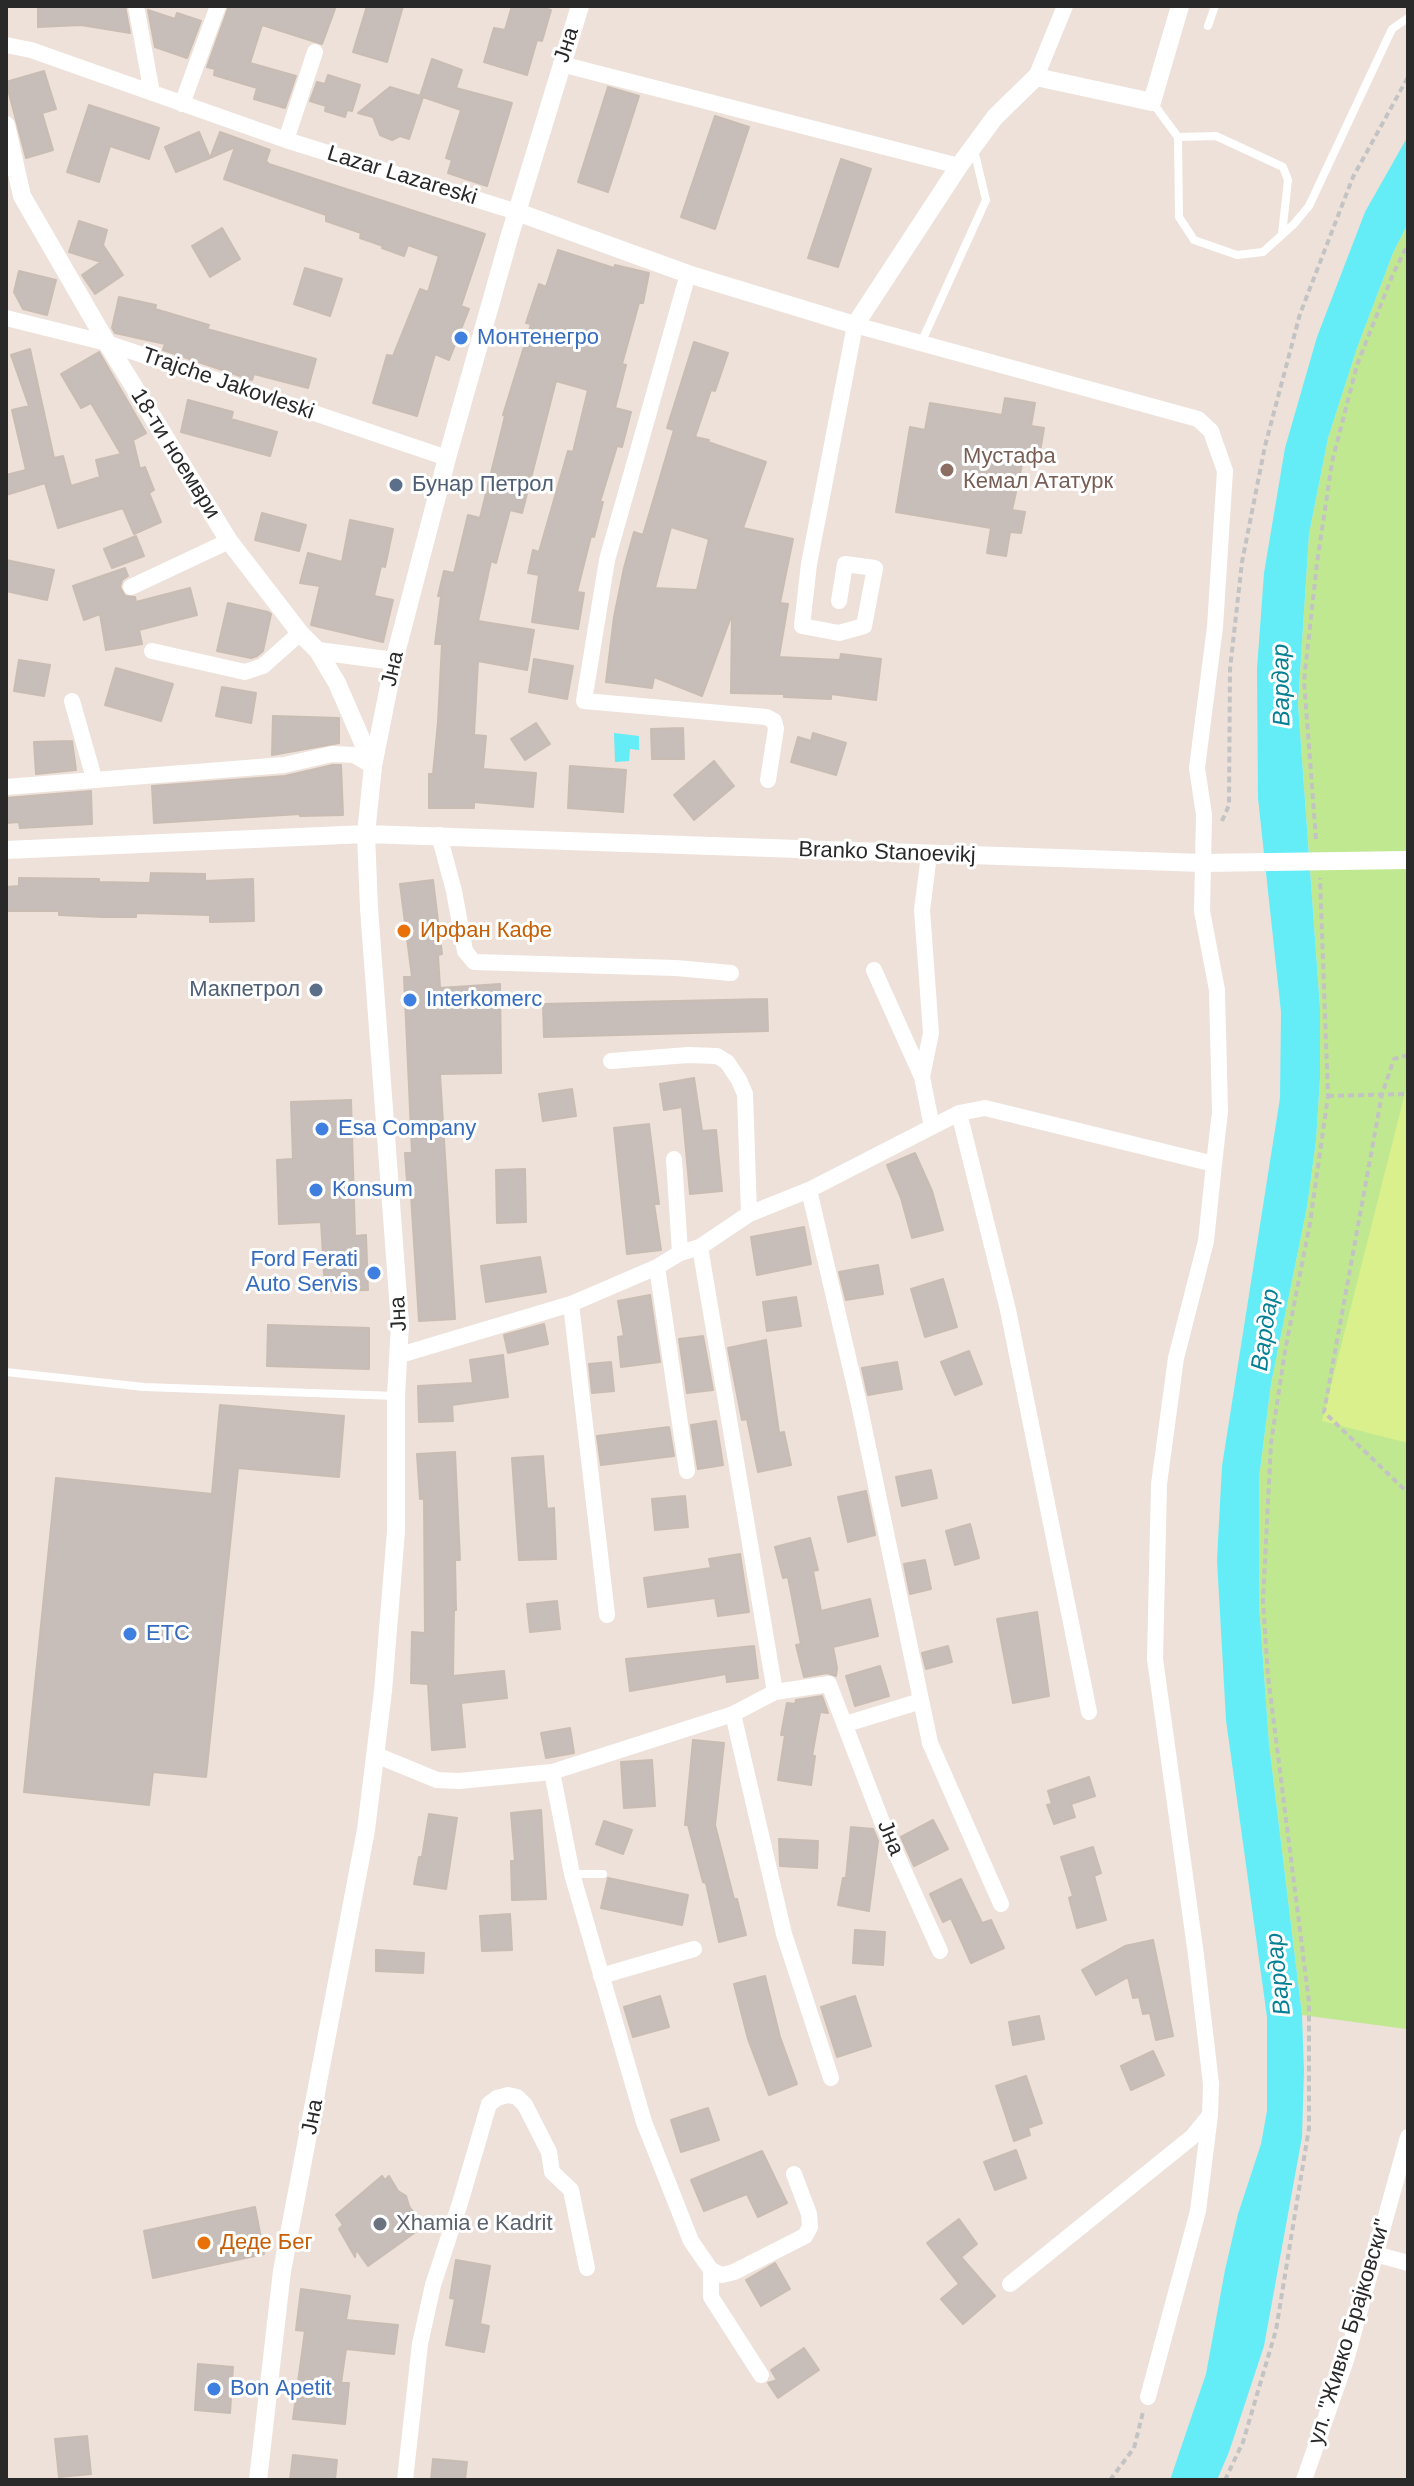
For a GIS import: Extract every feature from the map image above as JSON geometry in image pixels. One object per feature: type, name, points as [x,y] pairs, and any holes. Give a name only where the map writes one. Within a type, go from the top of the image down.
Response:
[{"type":"street","points":[[136,6],[152,93]]},
{"type":"street","points":[[182,104],[218,6]]},
{"type":"street","name":"Јна","points":[[258,2480],[282,2271],[343,1954],[376,1755],[396,1531],[396,1396],[400,1324],[366,834],[373,766],[394,661],[447,458],[580,6]]},
{"type":"street","points":[[839,601],[845,564],[875,568],[864,626],[839,633],[802,626],[809,564],[855,325],[973,146],[995,117],[1036,77],[1065,6]]},
{"type":"street","points":[[1036,77],[1152,102],[1180,6]]},
{"type":"street","name":"Lazar Lazareski","points":[[6,45],[31,50],[286,140],[517,212]]},
{"type":"street","points":[[286,140],[315,52]]},
{"type":"street","points":[[561,64],[959,166]]},
{"type":"street","name":"18-ти ноември","points":[[6,125],[22,196],[107,343],[229,541],[300,633],[318,651],[337,683],[373,766]]},
{"type":"street","points":[[517,212],[688,274],[855,325],[1198,419],[1211,431],[1225,471],[1215,627],[1197,768],[1204,815],[1202,911],[1217,990],[1220,1112],[1206,1241],[1176,1358],[1159,1484],[1155,1659],[1196,1955],[1211,2084],[1210,2115],[1198,2211],[1148,2397]]},
{"type":"street","points":[[688,274],[607,560],[584,701],[766,717],[774,721],[776,729],[768,780]]},
{"type":"street","name":"Trajche Jakovleski","points":[[6,318],[107,343],[447,458]]},
{"type":"street","points":[[131,587],[229,541]]},
{"type":"street","points":[[152,651],[245,672],[263,666],[300,633]]},
{"type":"street","points":[[318,651],[394,661]]},
{"type":"street","points":[[72,701],[94,778]]},
{"type":"street","points":[[6,787],[284,765],[332,754],[354,755],[373,766]]},
{"type":"street","name":"Branko Stanoevikj","points":[[6,850],[366,834],[1202,863],[1408,860]]},
{"type":"street","points":[[439,835],[465,951],[474,962],[676,968],[731,973]]},
{"type":"street","points":[[922,1077],[931,1033],[922,910],[929,855]]},
{"type":"street","points":[[874,970],[922,1077],[932,1127]]},
{"type":"street","points":[[611,1061],[688,1055],[717,1056],[727,1062],[745,1094],[749,1214]]},
{"type":"street","points":[[1089,1712],[1008,1310],[959,1113],[985,1108],[1214,1164]]},
{"type":"street","name":"Јна","points":[[400,1355],[571,1304],[657,1267],[680,1253],[700,1247],[749,1214],[809,1190],[959,1113]]},
{"type":"street","points":[[674,1159],[680,1253]]},
{"type":"street","points":[[809,1190],[863,1418],[930,1743],[1001,1904]]},
{"type":"street","points":[[700,1247],[775,1692]]},
{"type":"street","points":[[657,1267],[687,1471]]},
{"type":"street","points":[[571,1304],[607,1615]]},
{"type":"street","name":"Јна","points":[[376,1755],[437,1780],[459,1781],[552,1772],[733,1714],[775,1692],[829,1684],[882,1822],[940,1951]]},
{"type":"street","points":[[846,1724],[921,1701]]},
{"type":"street","points":[[733,1714],[784,1934],[831,2078]]},
{"type":"street","points":[[552,1772],[572,1874],[644,2122],[691,2241],[711,2270],[722,2275],[734,2272],[805,2236],[810,2227],[809,2214],[794,2174]]},
{"type":"street","points":[[601,1976],[694,1949]]},
{"type":"street","points":[[405,2480],[420,2344],[433,2285],[489,2104],[497,2098],[508,2095],[517,2097],[525,2105],[549,2152],[552,2172],[571,2190],[587,2268]]},
{"type":"street","points":[[1010,2284],[1192,2137],[1210,2115]]},
{"type":"street","name":"ул. \"Живко Брајковски\"","points":[[1304,2480],[1346,2360],[1408,2137]]},
{"type":"street","points":[[1375,2254],[1408,2263]]},
{"type":"street","points":[[711,2270],[711,2297],[761,2375]]},
{"type":"lane","points":[[1208,26],[1215,6]]},
{"type":"lane","points":[[1152,102],[1178,137],[1179,217],[1194,240],[1237,255],[1263,252],[1309,206],[1392,29],[1408,18]]},
{"type":"lane","points":[[1178,137],[1216,136],[1283,167],[1288,180],[1282,235]]},
{"type":"lane","points":[[921,343],[986,200],[973,146]]},
{"type":"lane","points":[[6,1372],[144,1387],[396,1396]]},
{"type":"lane","points":[[572,1874],[603,1874]]},
{"type":"path","points":[[1219,828],[1229,805],[1230,669],[1242,562],[1265,446],[1300,314],[1353,177],[1408,77]]},
{"type":"path","points":[[1316,839],[1304,681],[1332,462],[1357,365],[1408,244]]},
{"type":"path","points":[[1225,2480],[1243,2442],[1276,2330],[1309,2128],[1309,2002],[1268,1676],[1263,1601],[1271,1443],[1310,1223],[1328,1096],[1320,876]]},
{"type":"path","points":[[1408,1055],[1394,1059],[1382,1094],[1324,1412],[1408,1493]]},
{"type":"path","points":[[1328,1096],[1408,1094]]},
{"type":"path","points":[[1110,2480],[1134,2448],[1148,2397]]},
{"type":"green space","points":[[1408,223],[1406,2029],[1302,2015],[1269,1744],[1259,1604],[1259,1478],[1271,1384],[1307,1207],[1320,1077],[1320,1008],[1298,704],[1309,534],[1328,438],[1357,348],[1393,253]]},
{"type":"green space","points":[[1408,1090],[1408,1443],[1322,1421]]},
{"type":"water","name":"Вардар","points":[[1408,136],[1408,223],[1393,253],[1357,348],[1328,438],[1309,534],[1298,704],[1320,1008],[1320,1077],[1307,1207],[1271,1384],[1259,1478],[1259,1604],[1269,1744],[1302,2015],[1302,2137],[1264,2346],[1229,2452],[1217,2480],[1170,2480],[1206,2374],[1225,2270],[1238,2214],[1261,2144],[1267,2111],[1267,2017],[1226,1720],[1217,1560],[1222,1466],[1280,1098],[1281,1012],[1258,798],[1257,669],[1264,573],[1285,448],[1317,337],[1365,212]]},
{"type":"water","points":[[614,733],[639,736],[639,750],[630,749],[629,761],[615,762]]},
{"type":"building","points":[[38,6],[125,6],[130,33],[81,25],[38,27]]},
{"type":"building","points":[[229,6],[326,6],[335,9],[322,44],[262,25],[250,63],[296,76],[285,108],[254,99],[257,88],[214,75],[215,69],[207,67]]},
{"type":"building","points":[[367,6],[403,6],[387,62],[353,52]]},
{"type":"building","points":[[512,6],[536,6],[551,10],[542,41],[537,40],[527,75],[484,62],[494,28],[505,30]]},
{"type":"building","points":[[148,10],[175,19],[177,13],[201,21],[187,58],[155,47]]},
{"type":"building","points":[[432,59],[462,70],[456,88],[512,103],[487,186],[448,173],[452,160],[446,158],[461,110],[423,97],[409,139],[400,136],[392,140],[380,135],[373,117],[358,113],[390,87],[420,96]]},
{"type":"building","points":[[44,71],[56,109],[42,113],[53,150],[26,158],[6,82]]},
{"type":"building","points":[[328,75],[360,85],[352,111],[347,110],[345,117],[325,111],[326,106],[310,101],[317,82],[325,84]]},
{"type":"building","points":[[608,87],[639,96],[608,192],[578,182]]},
{"type":"building","points":[[89,105],[159,128],[149,159],[110,146],[99,182],[67,172]]},
{"type":"building","points":[[715,116],[749,127],[715,229],[681,217]]},
{"type":"building","points":[[199,132],[210,158],[176,172],[165,147]]},
{"type":"building","points":[[220,132],[270,150],[266,161],[269,164],[485,234],[461,306],[469,309],[449,360],[435,354],[417,416],[373,403],[387,355],[393,356],[420,289],[428,292],[439,256],[408,245],[404,256],[360,238],[361,233],[326,221],[326,215],[224,179],[235,147],[210,158]]},
{"type":"building","points":[[841,159],[871,169],[838,267],[808,258]]},
{"type":"building","points":[[79,221],[107,230],[103,245],[123,275],[95,294],[82,275],[101,262],[69,252]]},
{"type":"building","points":[[222,228],[240,259],[210,277],[192,246]]},
{"type":"building","points":[[558,250],[614,268],[615,265],[649,273],[643,303],[639,303],[622,364],[626,365],[615,408],[631,412],[622,447],[617,446],[600,502],[603,502],[577,592],[584,593],[578,629],[532,622],[539,575],[528,573],[533,550],[539,552],[568,451],[573,452],[588,390],[556,381],[522,513],[510,510],[496,563],[491,561],[478,621],[534,630],[527,670],[478,661],[474,735],[486,736],[483,769],[536,773],[533,807],[474,802],[474,808],[429,808],[429,774],[433,774],[442,644],[435,644],[441,596],[438,596],[444,571],[454,573],[468,515],[480,518],[503,415],[531,324],[526,323],[539,284],[546,287]]},
{"type":"building","points":[[305,268],[342,279],[330,316],[294,304]]},
{"type":"building","points":[[19,271],[56,280],[47,315],[23,309],[14,292]]},
{"type":"building","points":[[119,297],[156,305],[155,309],[209,325],[207,329],[316,359],[308,388],[254,374],[252,380],[163,350],[165,344],[115,333],[112,328]]},
{"type":"building","points":[[694,342],[728,353],[695,437],[766,462],[743,528],[793,539],[780,603],[788,604],[779,657],[840,660],[841,654],[881,659],[876,700],[831,694],[831,699],[731,693],[732,614],[702,696],[654,677],[652,688],[606,682],[624,568],[634,532],[643,535],[674,430],[667,428]],"holes":[[[671,527],[709,539],[697,590],[655,588]]]},
{"type":"building","points":[[30,349],[54,458],[63,456],[71,486],[100,477],[96,460],[121,454],[91,403],[81,408],[61,374],[99,352],[146,433],[133,440],[140,469],[145,467],[154,490],[149,493],[161,522],[134,534],[123,508],[58,528],[45,483],[6,495],[6,475],[26,470],[12,410],[29,406],[11,355]]},
{"type":"building","points":[[1005,398],[1035,403],[1031,426],[1044,428],[1039,458],[1024,456],[1012,510],[1025,512],[1021,533],[1010,532],[1006,556],[987,553],[991,528],[896,512],[910,427],[925,430],[930,403],[1002,415]]},
{"type":"building","points":[[188,400],[233,412],[231,419],[277,432],[270,456],[181,432]]},
{"type":"building","points":[[262,513],[306,525],[299,551],[255,540]]},
{"type":"building","points":[[350,520],[393,529],[385,567],[381,566],[374,596],[393,600],[383,642],[311,625],[320,586],[300,583],[308,553],[342,562]]},
{"type":"building","points":[[136,536],[144,556],[112,568],[104,549]]},
{"type":"building","points":[[6,560],[54,570],[47,600],[6,591]]},
{"type":"building","points":[[125,568],[128,576],[122,580],[120,587],[125,596],[135,597],[136,602],[190,588],[197,615],[139,630],[142,644],[106,650],[100,614],[84,620],[73,586]]},
{"type":"building","points":[[228,603],[271,614],[263,651],[257,656],[251,658],[217,651]]},
{"type":"building","points":[[534,659],[573,666],[567,699],[529,692]]},
{"type":"building","points":[[19,660],[50,665],[44,696],[14,691]]},
{"type":"building","points":[[116,668],[173,684],[161,721],[105,705]]},
{"type":"building","points":[[222,687],[256,693],[251,723],[216,716]]},
{"type":"building","points":[[273,716],[339,718],[339,743],[272,755]]},
{"type":"building","points":[[536,723],[550,744],[525,760],[511,739]]},
{"type":"building","points":[[683,728],[684,759],[652,759],[651,729]]},
{"type":"building","points":[[813,733],[846,743],[836,775],[791,762],[798,737],[811,741]]},
{"type":"building","points":[[72,741],[76,770],[36,774],[34,742]]},
{"type":"building","points":[[714,761],[734,786],[694,820],[674,795]]},
{"type":"building","points":[[341,765],[343,815],[300,814],[154,823],[152,786],[285,776]]},
{"type":"building","points":[[570,766],[626,770],[623,812],[568,808]]},
{"type":"building","points":[[91,791],[92,824],[20,828],[19,822],[6,823],[6,798]]},
{"type":"building","points":[[151,873],[205,874],[205,881],[253,879],[254,921],[210,922],[210,915],[136,913],[136,917],[103,917],[59,915],[59,911],[6,911],[6,887],[19,886],[19,878],[150,883]]},
{"type":"building","points":[[433,880],[442,954],[438,955],[440,988],[500,984],[501,1073],[440,1074],[455,1319],[419,1321],[411,1195],[408,1195],[405,1153],[412,1153],[404,977],[412,977],[400,884]]},
{"type":"building","points":[[767,999],[768,1031],[544,1037],[543,1004]]},
{"type":"building","points":[[694,1078],[702,1131],[716,1130],[722,1191],[690,1194],[682,1107],[664,1110],[660,1084]]},
{"type":"building","points":[[572,1089],[576,1116],[543,1121],[539,1094]]},
{"type":"building","points":[[351,1100],[355,1236],[366,1235],[368,1290],[325,1291],[321,1222],[279,1224],[277,1160],[293,1159],[291,1102]]},
{"type":"building","points":[[649,1124],[659,1204],[654,1204],[661,1250],[627,1254],[614,1128]]},
{"type":"building","points":[[915,1153],[932,1191],[943,1230],[912,1238],[901,1198],[887,1165]]},
{"type":"building","points":[[525,1169],[526,1222],[497,1223],[496,1170]]},
{"type":"building","points":[[804,1227],[811,1264],[757,1275],[751,1237]]},
{"type":"building","points":[[540,1257],[546,1292],[486,1302],[481,1266]]},
{"type":"building","points":[[878,1265],[883,1294],[846,1300],[839,1272]]},
{"type":"building","points":[[943,1279],[957,1327],[925,1337],[911,1289]]},
{"type":"building","points":[[650,1295],[660,1362],[621,1367],[618,1337],[624,1336],[618,1301]]},
{"type":"building","points":[[796,1297],[801,1326],[767,1331],[763,1302]]},
{"type":"building","points":[[544,1324],[548,1344],[508,1353],[504,1335]]},
{"type":"building","points":[[268,1325],[369,1328],[369,1369],[267,1366]]},
{"type":"building","points":[[703,1336],[713,1390],[687,1393],[679,1339]]},
{"type":"building","points":[[766,1340],[779,1433],[784,1432],[791,1465],[758,1472],[747,1419],[742,1420],[728,1348]]},
{"type":"building","points":[[969,1351],[982,1384],[955,1395],[941,1362]]},
{"type":"building","points":[[503,1355],[508,1397],[452,1405],[453,1421],[419,1422],[418,1386],[473,1383],[470,1360]]},
{"type":"building","points":[[611,1362],[614,1391],[592,1393],[589,1364]]},
{"type":"building","points":[[897,1362],[902,1389],[868,1395],[862,1368]]},
{"type":"building","name":"ETC","points":[[220,1405],[344,1416],[339,1477],[238,1468],[206,1777],[153,1772],[149,1805],[24,1792],[56,1478],[212,1494]]},
{"type":"building","points":[[716,1421],[723,1465],[698,1469],[691,1425]]},
{"type":"building","points":[[669,1427],[674,1456],[601,1465],[597,1436]]},
{"type":"building","points":[[455,1452],[460,1560],[455,1560],[453,1676],[504,1671],[507,1698],[461,1703],[465,1747],[432,1750],[428,1684],[411,1683],[412,1632],[425,1633],[424,1498],[420,1499],[417,1454]]},
{"type":"building","points":[[543,1456],[547,1509],[554,1508],[556,1559],[519,1560],[512,1458]]},
{"type":"building","points":[[931,1470],[937,1498],[902,1506],[896,1477]]},
{"type":"building","points":[[866,1491],[875,1535],[848,1542],[838,1497]]},
{"type":"building","points":[[685,1496],[688,1527],[655,1530],[652,1499]]},
{"type":"building","points":[[970,1524],[979,1558],[955,1565],[946,1531]]},
{"type":"building","points":[[810,1538],[818,1570],[813,1571],[821,1611],[870,1599],[878,1636],[833,1647],[836,1676],[827,1673],[804,1677],[796,1645],[801,1644],[788,1577],[783,1578],[775,1547]]},
{"type":"building","points":[[740,1554],[749,1612],[718,1616],[715,1598],[648,1607],[644,1578],[711,1568],[709,1559]]},
{"type":"building","points":[[925,1560],[931,1589],[910,1594],[904,1564]]},
{"type":"building","points":[[557,1601],[560,1629],[530,1632],[527,1604]]},
{"type":"building","points":[[1037,1612],[1049,1696],[1013,1703],[997,1619]]},
{"type":"building","points":[[754,1646],[758,1678],[727,1682],[726,1674],[630,1691],[626,1659]]},
{"type":"building","points":[[948,1646],[952,1662],[926,1669],[922,1653]]},
{"type":"building","points":[[880,1666],[889,1696],[855,1706],[846,1676]]},
{"type":"building","points":[[822,1696],[828,1713],[820,1712],[812,1756],[815,1756],[811,1785],[778,1780],[787,1703],[795,1704],[796,1700]]},
{"type":"building","points":[[570,1728],[574,1753],[546,1758],[541,1733]]},
{"type":"building","points":[[693,1740],[724,1743],[715,1825],[746,1935],[719,1942],[706,1883],[703,1882],[688,1825],[685,1825]]},
{"type":"building","points":[[652,1760],[655,1806],[624,1808],[621,1762]]},
{"type":"building","points":[[1089,1777],[1095,1796],[1071,1804],[1075,1817],[1054,1824],[1047,1805],[1052,1804],[1048,1791]]},
{"type":"building","points":[[541,1810],[546,1899],[512,1900],[511,1861],[515,1861],[511,1813]]},
{"type":"building","points":[[429,1814],[457,1818],[446,1889],[414,1884]]},
{"type":"building","points":[[933,1820],[948,1849],[914,1866],[901,1837]]},
{"type":"building","points":[[604,1821],[632,1830],[623,1854],[596,1844]]},
{"type":"building","points":[[851,1827],[873,1829],[878,1841],[869,1911],[838,1905],[843,1878],[846,1878]]},
{"type":"building","points":[[779,1839],[818,1841],[817,1868],[780,1866]]},
{"type":"building","points":[[1093,1847],[1101,1873],[1094,1876],[1106,1920],[1077,1928],[1069,1898],[1073,1896],[1061,1857]]},
{"type":"building","points":[[608,1878],[688,1895],[682,1925],[601,1908]]},
{"type":"building","points":[[961,1879],[982,1923],[991,1920],[1004,1948],[971,1963],[951,1918],[943,1922],[930,1894]]},
{"type":"building","points":[[510,1914],[512,1950],[482,1951],[480,1916]]},
{"type":"building","points":[[855,1930],[885,1932],[883,1965],[853,1963]]},
{"type":"building","points":[[1153,1940],[1173,2036],[1156,2040],[1150,2013],[1143,2014],[1139,1997],[1133,1998],[1128,1977],[1096,1995],[1082,1970],[1125,1946]]},
{"type":"building","points":[[376,1950],[424,1953],[423,1973],[376,1971]]},
{"type":"building","points":[[765,1976],[780,2037],[797,2084],[769,2095],[748,2039],[734,1984]]},
{"type":"building","points":[[660,1996],[669,2027],[633,2037],[624,2007]]},
{"type":"building","points":[[855,1996],[871,2046],[837,2057],[821,2007]]},
{"type":"building","points":[[1039,2016],[1044,2039],[1013,2045],[1009,2022]]},
{"type":"building","points":[[1153,2051],[1164,2075],[1131,2090],[1121,2066]]},
{"type":"building","points":[[1026,2076],[1042,2123],[1028,2128],[1030,2135],[1014,2141],[996,2086]]},
{"type":"building","points":[[708,2108],[719,2140],[681,2152],[671,2120]]},
{"type":"building","points":[[1016,2150],[1026,2178],[995,2190],[984,2162]]},
{"type":"building","points":[[762,2151],[787,2203],[758,2217],[747,2194],[704,2211],[691,2180]]},
{"type":"building","name":"Xhamia e Kadrit","points":[[382,2176],[385,2180],[389,2176],[398,2191],[406,2196],[420,2222],[414,2226],[417,2231],[368,2266],[356,2249],[355,2257],[339,2229],[343,2225],[336,2215]]},
{"type":"building","name":"Деде Бег","points":[[255,2207],[264,2254],[153,2278],[144,2231]]},
{"type":"building","points":[[959,2219],[977,2244],[961,2257],[995,2296],[963,2324],[941,2299],[959,2284],[927,2243]]},
{"type":"building","points":[[456,2260],[490,2266],[480,2324],[489,2326],[484,2352],[446,2345],[455,2299],[450,2298]]},
{"type":"building","points":[[775,2263],[790,2289],[761,2306],[746,2280]]},
{"type":"building","points":[[301,2289],[350,2296],[346,2320],[398,2325],[394,2354],[346,2349],[341,2383],[349,2383],[345,2424],[293,2419],[305,2331],[296,2330]]},
{"type":"building","points":[[804,2348],[819,2370],[778,2398],[768,2383],[777,2380],[771,2370]]},
{"type":"building","name":"Bon Apetit","points":[[198,2364],[233,2367],[230,2413],[195,2410]]},
{"type":"building","points":[[87,2436],[91,2474],[59,2477],[55,2439]]},
{"type":"building","points":[[293,2455],[337,2460],[335,2480],[290,2480]]},
{"type":"building","points":[[433,2459],[467,2462],[465,2480],[431,2480]]},
{"type":"place","name":"Монтенегро","points":[[461,338]]},
{"type":"place","name":"Мустафа Кемал Ататурк","points":[[947,470]]},
{"type":"place","name":"Бунар Петрол","points":[[396,485]]},
{"type":"place","name":"Ирфан Кафе","points":[[404,931]]},
{"type":"place","name":"Макпетрол","points":[[316,990]]},
{"type":"place","name":"Interkomerc","points":[[410,1000]]},
{"type":"place","name":"Esa Company","points":[[322,1129]]},
{"type":"place","name":"Konsum","points":[[316,1190]]},
{"type":"place","name":"Ford Ferati Auto Servis","points":[[374,1273]]},
{"type":"place","name":"ETC","points":[[130,1634]]},
{"type":"place","name":"Xhamia e Kadrit","points":[[380,2224]]},
{"type":"place","name":"Деде Бег","points":[[204,2243]]},
{"type":"place","name":"Bon Apetit","points":[[214,2389]]}]
